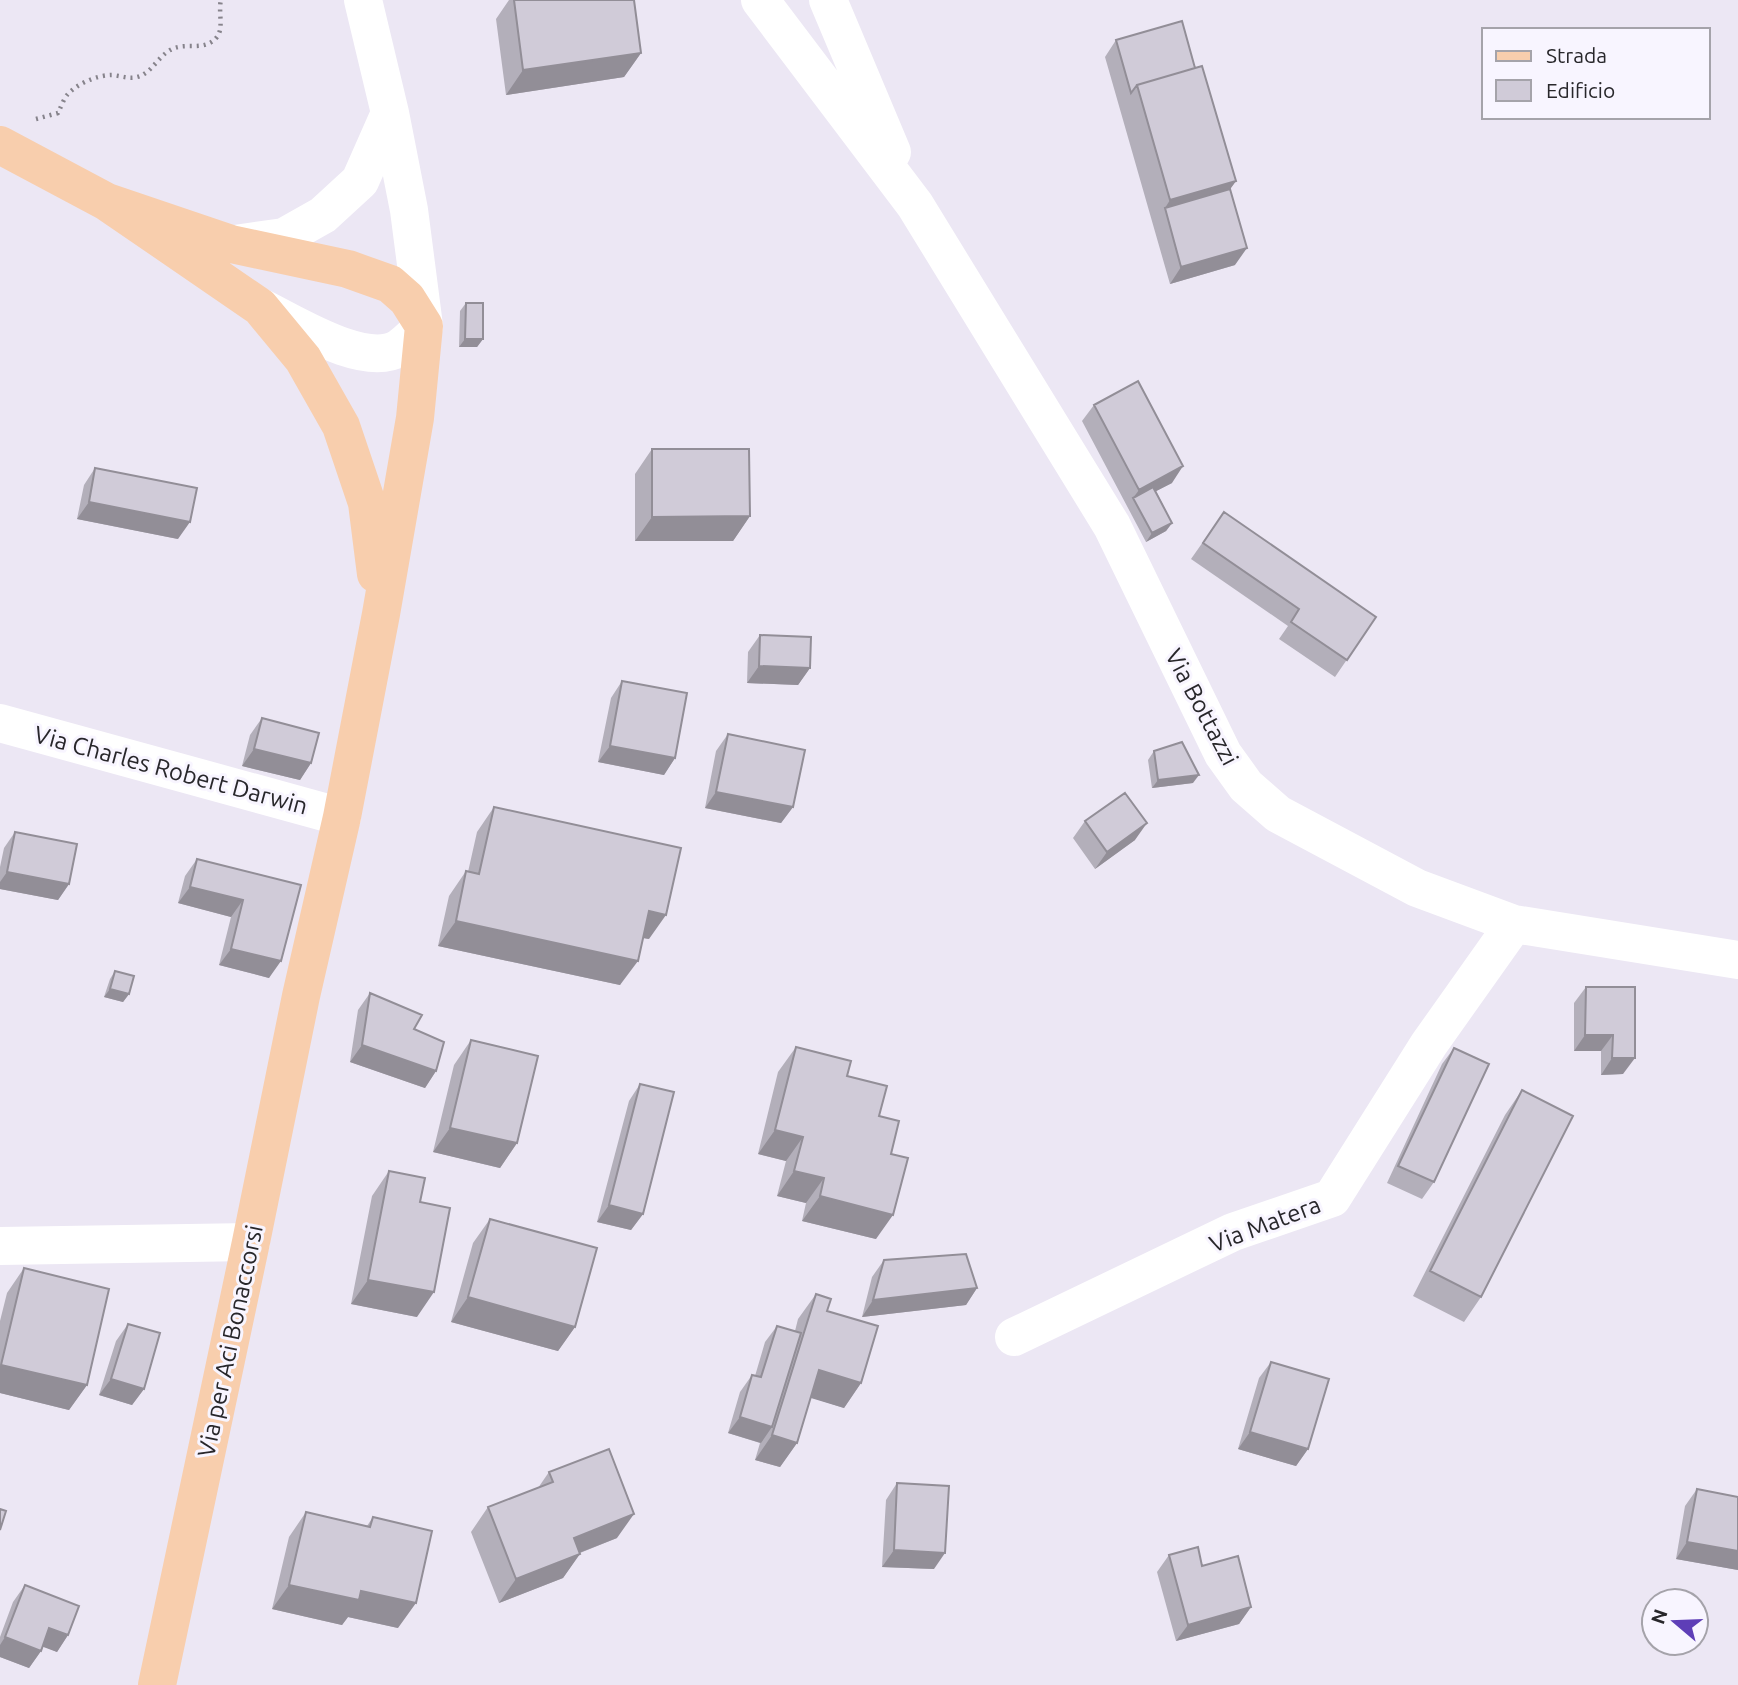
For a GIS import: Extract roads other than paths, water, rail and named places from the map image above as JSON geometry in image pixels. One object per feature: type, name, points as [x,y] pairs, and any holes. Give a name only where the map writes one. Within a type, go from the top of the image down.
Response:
[{"type":"main road","points":[[0,145],[107,201],[260,307],[303,359],[341,426],[367,503],[381,614]]},
{"type":"main road","points":[[107,201],[231,244],[348,269],[390,284],[407,299],[424,326]]},
{"type":"main road","name":"Via per Aci Bonaccorsi","points":[[157,1685],[301,996],[342,817],[415,418],[424,326]]},
{"type":"street","points":[[260,307],[356,351],[377,353],[398,349],[424,326],[410,210],[363,0]]},
{"type":"street","points":[[760,0],[915,205]]},
{"type":"street","points":[[828,0],[915,205]]},
{"type":"street","points":[[231,244],[284,237],[323,215],[360,181],[390,113]]},
{"type":"street","name":"Via Bottazzi","points":[[915,205],[1112,526],[1223,754],[1245,786],[1278,814],[1417,888],[1514,924],[1738,960]]},
{"type":"street","name":"Via Charles Robert Darwin","points":[[0,723],[342,817]]},
{"type":"street","name":"Via Matera","points":[[1014,1337],[1233,1232],[1332,1198],[1429,1044],[1514,924]]},
{"type":"street","points":[[0,1246],[251,1242]]}]
